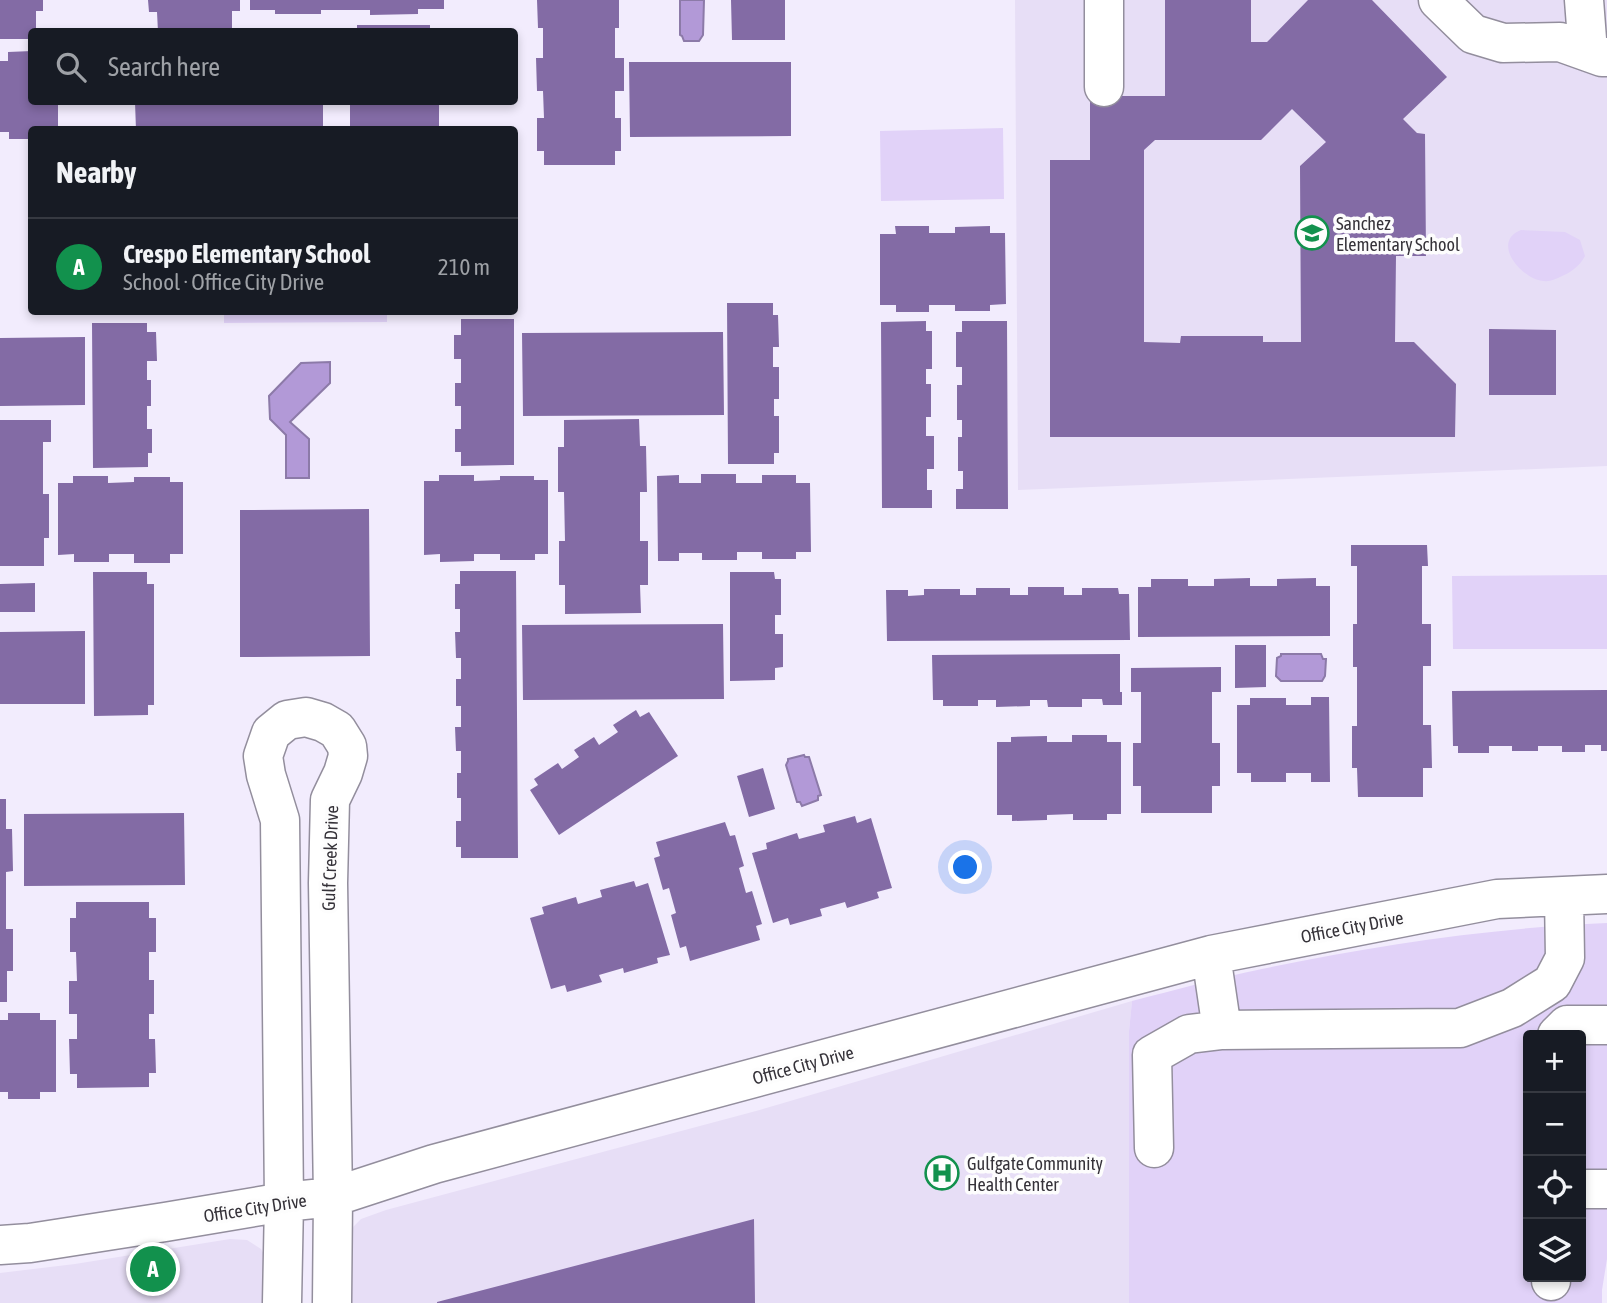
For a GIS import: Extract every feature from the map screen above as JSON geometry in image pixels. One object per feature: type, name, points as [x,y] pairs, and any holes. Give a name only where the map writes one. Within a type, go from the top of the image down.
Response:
[{"type":"street","points":[[1104,0],[1104,87]]},
{"type":"street","points":[[1438,0],[1473,34],[1503,43],[1560,42],[1598,55]]},
{"type":"street","points":[[1584,0],[1598,55]]},
{"type":"street","name":"Gulf Creek Drive","points":[[282,1303],[284,1202],[280,820],[266,775],[263,755],[271,733],[286,720],[306,718],[324,722],[337,730],[347,746],[348,755],[344,773],[330,800],[328,883],[333,1197],[331,1303]]},
{"type":"street","name":"Office City Drive","points":[[0,1245],[333,1197],[434,1164],[1211,955],[1497,899],[1607,894]]},
{"type":"street","points":[[1154,1148],[1152,1055],[1189,1034],[1222,1030],[1460,1028],[1512,1008],[1552,983],[1565,958],[1564,896]]},
{"type":"street","points":[[1211,955],[1222,1030]]},
{"type":"street","points":[[1563,1030],[1567,1026],[1607,1024]]},
{"type":"street","points":[[1586,1189],[1607,1189]]},
{"type":"shaded area","points":[[680,0],[704,0],[703,35],[699,41],[684,41],[680,35]]},
{"type":"shaded area","name":"Sanchez Elementary School","points":[[1015,0],[1607,0],[1607,466],[1018,490]]},
{"type":"shaded area","points":[[1003,128],[1004,199],[881,201],[880,131]]},
{"type":"shaded area","points":[[1521,230],[1565,232],[1580,240],[1585,256],[1578,266],[1564,275],[1548,281],[1535,279],[1519,268],[1509,251],[1508,243],[1512,236]]},
{"type":"shaded area","points":[[224,315],[387,315],[387,322],[224,323]]},
{"type":"shaded area","points":[[330,362],[330,383],[290,422],[309,439],[309,478],[286,478],[286,435],[270,419],[269,396],[301,363]]},
{"type":"shaded area","points":[[1607,575],[1607,649],[1453,649],[1452,576]]},
{"type":"shaded area","points":[[1281,654],[1321,654],[1323,659],[1326,659],[1325,676],[1322,681],[1281,681],[1276,676],[1277,658]]},
{"type":"shaded area","points":[[804,755],[809,757],[821,795],[818,800],[802,806],[797,802],[786,765],[788,759]]},
{"type":"shaded area","points":[[1607,923],[1607,1259],[1602,1303],[1129,1303],[1129,1031],[1132,1001],[1347,952],[1477,933]]},
{"type":"shaded area","name":"Gulfgate Community Health Center","points":[[1132,1001],[1129,1031],[1129,1303],[348,1303],[351,1229],[361,1219],[756,1111]]},
{"type":"shaded area","points":[[230,1239],[247,1240],[261,1249],[267,1260],[268,1303],[0,1303],[0,1273]]},
{"type":"building","points":[[0,0],[43,0],[43,11],[36,11],[36,28],[28,28],[28,39],[0,39]]},
{"type":"building","points":[[148,0],[240,0],[240,11],[232,11],[232,28],[158,28],[157,12],[149,12]]},
{"type":"building","points":[[250,0],[444,0],[444,9],[418,9],[418,14],[370,15],[370,10],[321,10],[321,14],[275,14],[275,10],[250,10]]},
{"type":"building","points":[[537,0],[619,0],[615,58],[624,58],[624,91],[615,91],[615,118],[621,118],[621,151],[615,151],[615,165],[544,165],[544,151],[537,151],[537,118],[544,118],[543,91],[537,91],[536,58],[543,58],[543,28],[538,28]]},
{"type":"building","points":[[731,0],[785,0],[785,40],[732,40]]},
{"type":"building","points":[[1165,0],[1251,0],[1251,42],[1267,42],[1308,0],[1372,0],[1447,77],[1403,119],[1417,133],[1425,134],[1426,256],[1396,256],[1395,342],[1414,342],[1456,384],[1455,437],[1050,437],[1050,160],[1090,160],[1090,96],[1165,96]],"holes":[[[1292,109],[1326,142],[1300,166],[1301,342],[1263,342],[1263,336],[1181,336],[1180,343],[1144,342],[1144,150],[1155,140],[1261,140]]]},
{"type":"building","points":[[357,25],[430,25],[430,28],[357,28]]},
{"type":"building","points":[[28,51],[28,105],[58,105],[58,126],[28,126],[28,139],[9,139],[9,132],[0,132],[0,61],[8,61],[8,52]]},
{"type":"building","points":[[629,62],[791,62],[791,136],[630,137]]},
{"type":"building","points":[[135,105],[323,105],[323,126],[136,126]]},
{"type":"building","points":[[350,105],[439,105],[439,126],[350,126]]},
{"type":"building","points":[[895,226],[929,226],[929,233],[955,233],[955,227],[990,226],[990,233],[1005,233],[1006,304],[990,305],[990,311],[955,311],[955,305],[929,305],[929,312],[896,312],[896,305],[880,305],[880,234],[896,234]]},
{"type":"building","points":[[727,303],[773,303],[773,315],[778,315],[779,347],[773,347],[773,367],[779,367],[779,399],[774,399],[774,416],[779,416],[779,453],[774,453],[774,464],[728,464]]},
{"type":"building","points":[[461,319],[514,319],[514,465],[461,466],[461,452],[455,452],[455,429],[461,429],[461,406],[455,406],[455,383],[461,383],[461,359],[454,359],[454,335],[461,335]]},
{"type":"building","points":[[926,321],[926,331],[932,331],[932,369],[926,369],[926,384],[931,384],[931,417],[926,417],[926,436],[934,436],[934,469],[927,469],[927,490],[932,490],[932,508],[882,508],[881,322]]},
{"type":"building","points":[[962,321],[1007,321],[1008,509],[956,509],[956,489],[963,489],[963,471],[958,471],[958,437],[962,437],[962,420],[957,420],[957,385],[962,385],[962,367],[956,367],[956,332],[962,332]]},
{"type":"building","points":[[92,323],[147,323],[147,332],[156,332],[157,361],[147,361],[147,380],[151,380],[151,406],[147,406],[147,429],[152,429],[152,453],[148,453],[148,467],[93,468]]},
{"type":"building","points":[[1489,329],[1556,330],[1556,395],[1489,395]]},
{"type":"building","points":[[723,332],[724,415],[523,416],[522,333]]},
{"type":"building","points":[[85,337],[85,405],[0,406],[0,338]]},
{"type":"building","points":[[639,419],[640,446],[646,446],[647,492],[640,492],[640,541],[648,541],[648,585],[640,585],[641,613],[565,614],[565,585],[559,585],[559,541],[565,541],[564,492],[558,492],[558,447],[564,447],[564,420]]},
{"type":"building","points":[[0,420],[51,420],[51,442],[43,442],[43,494],[49,494],[49,538],[44,538],[44,566],[0,566]]},
{"type":"building","points":[[701,474],[736,474],[736,483],[762,483],[762,475],[796,475],[796,483],[810,483],[811,552],[796,552],[796,559],[762,559],[762,552],[737,552],[737,560],[702,560],[702,553],[679,553],[679,561],[658,561],[657,476],[679,475],[679,483],[701,483]]},
{"type":"building","points":[[439,475],[474,475],[474,481],[500,480],[500,476],[534,476],[534,480],[548,480],[548,554],[535,554],[535,560],[500,560],[500,554],[474,554],[474,561],[440,562],[440,554],[424,555],[424,481],[439,481]]},
{"type":"building","points":[[73,476],[108,476],[108,483],[134,482],[134,477],[170,477],[170,482],[183,482],[183,554],[170,554],[170,563],[134,563],[134,554],[109,554],[109,562],[74,562],[74,554],[58,555],[58,483],[73,483]]},
{"type":"building","points":[[369,509],[370,656],[240,657],[240,510]]},
{"type":"building","points":[[1351,545],[1427,545],[1428,566],[1422,566],[1422,624],[1431,624],[1431,666],[1423,666],[1423,725],[1431,725],[1432,768],[1423,768],[1423,797],[1358,797],[1357,768],[1352,768],[1352,726],[1357,726],[1357,667],[1353,667],[1353,624],[1357,624],[1357,566],[1351,566]]},
{"type":"building","points":[[460,571],[516,571],[518,858],[461,858],[461,847],[456,847],[456,821],[461,821],[457,773],[461,773],[461,751],[456,751],[455,727],[461,727],[461,706],[456,706],[456,679],[461,679],[461,658],[456,658],[455,632],[460,632],[460,609],[455,609],[455,584],[460,584]]},
{"type":"building","points":[[93,572],[147,572],[147,584],[154,584],[154,705],[148,705],[148,715],[94,716]]},
{"type":"building","points":[[730,572],[774,572],[775,579],[781,579],[781,615],[775,615],[775,634],[783,634],[783,667],[775,668],[775,680],[730,681]]},
{"type":"building","points":[[1250,578],[1250,586],[1277,586],[1277,579],[1316,578],[1316,586],[1330,586],[1330,636],[1138,637],[1138,587],[1151,587],[1151,579],[1188,579],[1188,586],[1214,586],[1214,579]]},
{"type":"building","points":[[35,583],[35,612],[0,612],[0,584]]},
{"type":"building","points":[[1028,587],[1064,587],[1064,595],[1082,595],[1082,588],[1118,588],[1119,594],[1129,594],[1130,640],[887,641],[886,590],[908,590],[908,596],[924,595],[924,589],[960,589],[960,595],[976,595],[976,588],[1010,588],[1010,595],[1028,595]]},
{"type":"building","points":[[723,624],[724,699],[523,700],[522,625]]},
{"type":"building","points":[[85,631],[85,704],[0,704],[0,632]]},
{"type":"building","points":[[1235,645],[1266,645],[1266,687],[1235,688]]},
{"type":"building","points":[[1120,654],[1122,705],[1103,705],[1102,699],[1082,699],[1082,707],[1048,707],[1047,700],[1030,700],[1030,706],[996,707],[996,700],[978,700],[978,706],[943,706],[943,700],[933,700],[932,655]]},
{"type":"building","points":[[1221,667],[1221,692],[1212,692],[1212,743],[1220,743],[1220,786],[1212,786],[1212,813],[1141,813],[1141,786],[1133,786],[1133,743],[1141,743],[1141,692],[1131,692],[1131,668]]},
{"type":"building","points":[[1607,690],[1607,751],[1601,751],[1601,745],[1585,745],[1585,752],[1562,752],[1562,746],[1538,746],[1538,751],[1512,751],[1512,746],[1489,746],[1489,753],[1458,753],[1458,746],[1453,746],[1452,691]]},
{"type":"building","points":[[1311,697],[1329,697],[1330,782],[1311,782],[1311,773],[1286,773],[1286,782],[1251,782],[1251,773],[1237,773],[1237,705],[1250,705],[1250,698],[1286,698],[1286,705],[1311,705]]},
{"type":"building","points":[[636,710],[640,717],[649,712],[678,756],[559,835],[530,790],[538,785],[534,779],[558,763],[562,769],[579,757],[574,750],[594,737],[599,745],[618,732],[613,725]]},
{"type":"building","points":[[1072,735],[1107,735],[1107,742],[1121,742],[1121,814],[1107,814],[1107,820],[1073,820],[1073,814],[1047,815],[1047,820],[1012,821],[1012,815],[997,815],[997,742],[1011,742],[1011,737],[1047,736],[1047,742],[1072,742]]},
{"type":"building","points":[[763,768],[775,809],[749,817],[737,776]]},
{"type":"building","points":[[0,799],[6,799],[6,829],[12,829],[13,871],[6,872],[6,929],[13,929],[13,971],[7,971],[7,1002],[0,1002]]},
{"type":"building","points":[[184,813],[185,885],[24,886],[24,814]]},
{"type":"building","points":[[855,816],[857,823],[871,818],[892,888],[877,892],[879,898],[847,908],[845,902],[820,909],[822,916],[790,925],[788,918],[773,923],[752,853],[767,849],[766,843],[797,833],[799,839],[825,832],[823,825]]},
{"type":"building","points":[[725,822],[730,836],[735,835],[744,866],[739,868],[746,893],[752,891],[762,924],[756,926],[760,940],[690,961],[686,946],[680,948],[671,915],[676,913],[669,888],[663,890],[654,858],[660,856],[656,842]]},
{"type":"building","points":[[634,881],[636,887],[648,883],[670,955],[657,958],[658,963],[624,973],[623,968],[599,975],[602,982],[567,992],[565,985],[551,989],[530,918],[544,914],[542,907],[576,897],[578,904],[602,897],[600,890]]},
{"type":"building","points":[[76,902],[149,902],[149,918],[156,918],[156,952],[149,952],[149,980],[154,980],[154,1014],[149,1014],[149,1039],[155,1039],[156,1073],[149,1073],[149,1087],[77,1088],[77,1074],[70,1074],[69,1039],[77,1039],[77,1014],[69,1014],[69,981],[77,981],[76,952],[70,952],[70,918],[76,918]]},
{"type":"building","points":[[8,1013],[40,1013],[40,1020],[56,1020],[56,1092],[40,1092],[40,1099],[8,1099],[8,1092],[0,1092],[0,1020],[8,1020]]},
{"type":"building","points":[[754,1219],[755,1303],[437,1303],[437,1302]]},
{"type":"place","name":"Sanchez Elementary School","points":[[1312,233]]},
{"type":"place","name":"Gulfgate Community Health Center","points":[[942,1173]]},
{"type":"place","name":"Crespo Elementary School","points":[[153,1269]]}]
